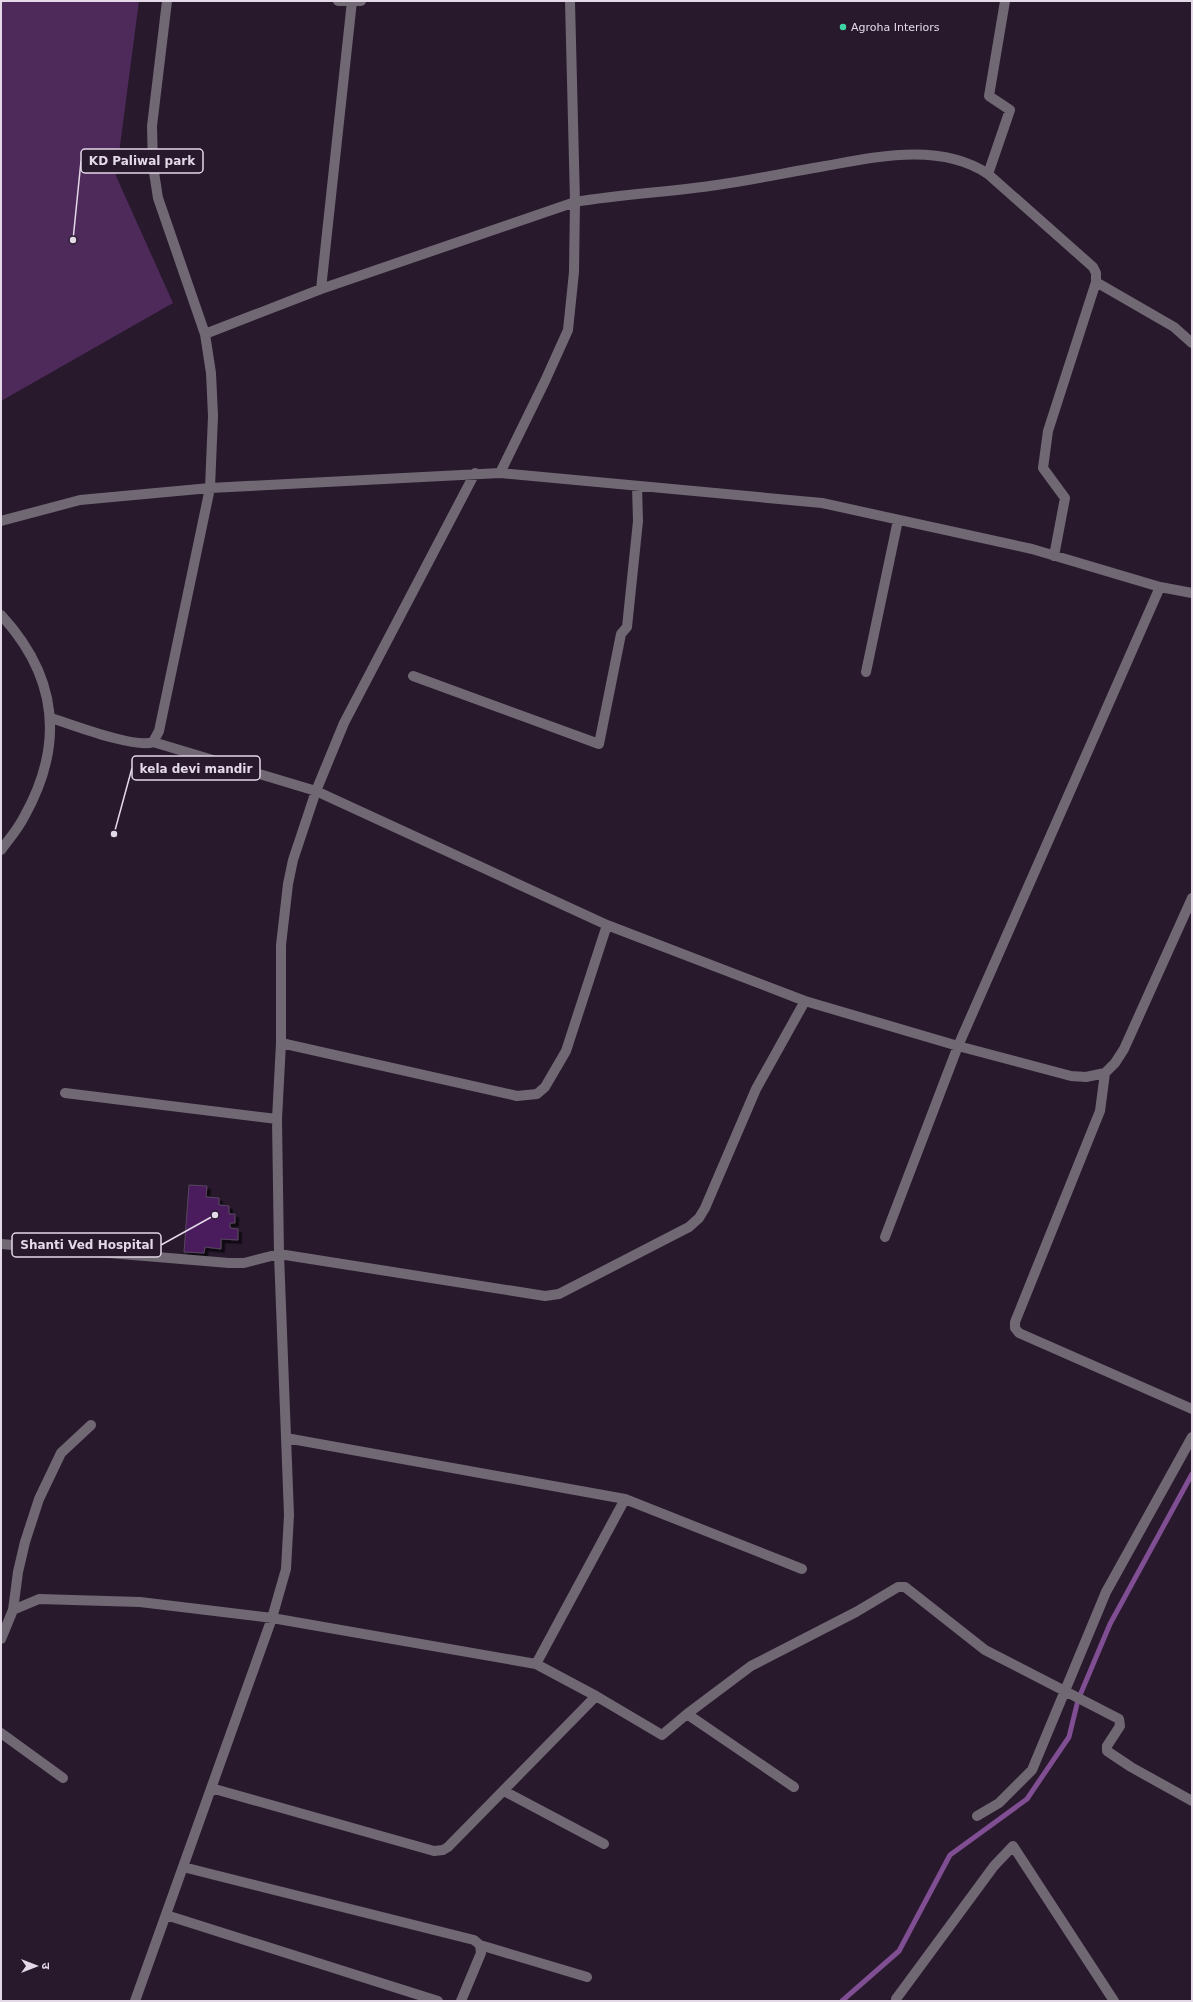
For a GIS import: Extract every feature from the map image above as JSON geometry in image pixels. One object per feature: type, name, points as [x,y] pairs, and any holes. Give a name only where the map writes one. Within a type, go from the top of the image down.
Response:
[{"type":"street","points":[[153,742],[159,731],[210,488],[213,416],[211,373],[205,334],[158,198],[153,166],[152,126],[167,1]]},
{"type":"street","points":[[338,1],[361,1]]},
{"type":"street","points":[[320,289],[352,1]]},
{"type":"street","points":[[500,473],[568,330],[574,272],[575,202],[570,1]]},
{"type":"street","points":[[988,174],[1010,110],[989,96],[1005,1]]},
{"type":"street","points":[[205,334],[320,289],[575,202],[612,196],[716,185],[887,156],[949,158],[970,164],[988,174],[1093,267],[1096,273],[1096,282],[1048,431],[1043,468],[1065,498],[1054,556]]},
{"type":"street","points":[[1096,282],[1174,327],[1192,343]]},
{"type":"street","points":[[135,2001],[272,1618],[286,1569],[289,1515],[279,1254],[277,1119],[280,1043],[280,945],[284,909],[293,860],[316,791],[344,724],[475,473]]},
{"type":"street","points":[[1,521],[80,500],[210,488],[475,473],[500,473],[822,503],[1032,549],[1160,587],[1192,593]]},
{"type":"street","points":[[414,676],[600,744],[621,634],[628,627],[638,521],[637,486]]},
{"type":"street","points":[[866,672],[898,520]]},
{"type":"street","points":[[884,1237],[958,1046],[1160,587]]},
{"type":"street","points":[[1,615],[25,643],[37,665],[45,686],[51,718],[48,751],[41,780],[24,818],[1,850]]},
{"type":"street","points":[[51,718],[108,736],[144,744],[153,742],[316,791],[607,925],[805,1002],[958,1046],[1071,1076],[1086,1077],[1105,1073],[1115,1064],[1124,1049],[1192,898]]},
{"type":"street","points":[[280,1043],[517,1096],[537,1094],[545,1087],[553,1076],[566,1051],[607,925]]},
{"type":"street","points":[[1,1244],[229,1263],[244,1263],[279,1254],[545,1296],[559,1294],[689,1227],[699,1218],[706,1208],[756,1089],[805,1002]]},
{"type":"street","points":[[1105,1073],[1100,1111],[1017,1317],[1015,1328],[1019,1333],[1192,1409]]},
{"type":"street","points":[[65,1093],[277,1119]]},
{"type":"street","points":[[1,1639],[13,1610],[18,1572],[25,1542],[39,1499],[61,1453],[91,1425]]},
{"type":"street","points":[[977,1816],[999,1803],[1032,1770],[1065,1693],[1091,1624],[1106,1592],[1192,1437]]},
{"type":"street","points":[[286,1438],[625,1499],[802,1569]]},
{"type":"street","points":[[536,1664],[625,1499]]},
{"type":"street","points":[[13,1610],[39,1599],[140,1602],[272,1618],[536,1664],[596,1696],[662,1735],[687,1714],[751,1666],[902,1587],[905,1587],[985,1650],[1065,1693],[1093,1706],[1120,1722],[1120,1726],[1106,1748],[1107,1751],[1131,1767],[1192,1801]]},
{"type":"street","points":[[211,1788],[434,1851],[443,1850],[448,1847],[504,1791],[596,1696]]},
{"type":"street","points":[[687,1714],[794,1787]]},
{"type":"street","points":[[1,1733],[64,1778]]},
{"type":"street","points":[[504,1791],[604,1844]]},
{"type":"street","points":[[896,1999],[994,1866],[1013,1846],[1114,2001]]},
{"type":"street","points":[[183,1867],[474,1940],[480,1945],[587,1977]]},
{"type":"street","points":[[166,1914],[438,2001]]},
{"type":"street","points":[[461,2001],[481,1953],[480,1945]]},
{"type":"shaded area","points":[[1,1],[139,1],[116,176],[173,303],[1,401]]},
{"type":"building","points":[[189,1185],[207,1186],[206,1197],[219,1198],[219,1205],[229,1206],[229,1214],[235,1214],[235,1223],[230,1223],[230,1228],[238,1229],[238,1240],[221,1239],[221,1249],[205,1247],[204,1253],[184,1252]]},
{"type":"waterway","points":[[842,2001],[899,1951],[950,1855],[1027,1799],[1069,1737],[1078,1700],[1110,1624],[1192,1474]]},
{"type":"place","name":"Agroha Interiors","points":[[843,27]]},
{"type":"place","name":"KD Paliwal park","points":[[73,240]]},
{"type":"place","name":"kela devi mandir","points":[[114,834]]},
{"type":"place","name":"Shanti Ved Hospital","points":[[215,1215]]}]
